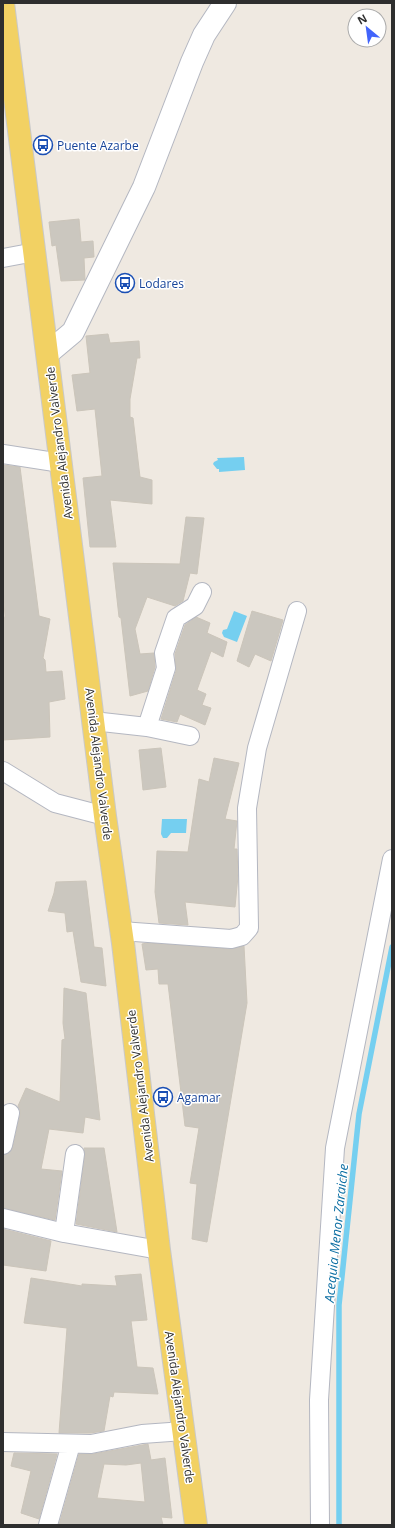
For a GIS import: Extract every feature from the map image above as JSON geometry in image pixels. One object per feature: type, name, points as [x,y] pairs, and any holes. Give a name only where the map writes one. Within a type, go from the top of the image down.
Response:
[{"type":"main road","name":"Avenida Alejandro Valverde","points":[[3,3],[105,816],[121,931],[159,1250],[196,1525]]},
{"type":"main road","points":[[48,353],[73,332],[144,187],[194,57],[204,35],[225,3]]},
{"type":"street","points":[[3,258],[35,252]]},
{"type":"street","points":[[3,454],[61,463]]},
{"type":"street","points":[[147,727],[166,668],[164,654],[176,618],[195,606],[202,592]]},
{"type":"street","points":[[121,931],[231,939],[242,936],[249,928],[247,808],[257,748],[297,611]]},
{"type":"street","points":[[93,721],[147,727],[190,736]]},
{"type":"street","points":[[3,770],[55,803],[105,816]]},
{"type":"street","points":[[320,1525],[319,1400],[335,1148],[392,859]]},
{"type":"street","points":[[3,1144],[10,1113]]},
{"type":"street","points":[[64,1233],[75,1154]]},
{"type":"street","points":[[3,1218],[64,1233],[159,1250]]},
{"type":"street","points":[[4,1446],[91,1444],[142,1434],[184,1431]]},
{"type":"street","points":[[48,1525],[71,1444]]},
{"type":"water","points":[[244,457],[245,470],[219,472],[219,469],[217,469],[213,464],[218,460],[217,458]]},
{"type":"water","points":[[234,611],[247,616],[237,642],[224,637],[222,633],[223,630],[227,629]]},
{"type":"water","points":[[162,819],[187,819],[186,833],[171,833],[167,838],[163,838],[161,834]]},
{"type":"building","points":[[79,219],[81,242],[93,241],[94,257],[84,258],[85,280],[61,281],[56,245],[52,246],[49,222]]},
{"type":"building","points":[[108,334],[110,343],[139,341],[140,358],[137,358],[130,399],[130,417],[133,418],[140,477],[152,480],[152,504],[110,500],[116,547],[90,547],[83,478],[102,476],[95,409],[77,411],[72,375],[90,373],[86,336]]},
{"type":"building","points":[[3,465],[20,467],[39,616],[50,619],[43,658],[45,660],[46,672],[62,671],[65,699],[49,702],[50,737],[3,740],[3,624],[5,616],[3,588]]},
{"type":"building","points":[[186,517],[204,518],[197,574],[190,573],[183,601],[175,606],[147,597],[135,629],[140,654],[154,653],[155,667],[148,691],[130,696],[113,563],[180,564]]},
{"type":"building","points":[[252,611],[283,620],[271,661],[255,654],[249,667],[237,661]]},
{"type":"building","points":[[196,617],[210,623],[207,633],[227,642],[223,657],[211,651],[197,690],[206,694],[202,705],[211,708],[205,725],[180,714],[177,722],[161,719],[176,671],[175,654],[185,625]]},
{"type":"building","points":[[161,748],[166,787],[143,790],[139,750]]},
{"type":"building","points":[[214,758],[239,763],[225,819],[237,821],[234,849],[237,849],[238,876],[235,907],[185,902],[188,925],[159,923],[155,892],[157,851],[188,852],[199,779],[209,782]]},
{"type":"building","points":[[86,881],[94,947],[102,948],[106,986],[81,982],[73,931],[67,932],[65,913],[48,911],[56,882]]},
{"type":"building","points":[[147,943],[230,949],[244,946],[247,1003],[207,1242],[192,1239],[197,1184],[190,1183],[199,1128],[185,1126],[168,984],[159,984],[158,969],[146,970],[142,944]]},
{"type":"building","points":[[64,988],[86,993],[100,1120],[85,1117],[83,1133],[49,1129],[41,1169],[62,1171],[55,1220],[3,1208],[3,1155],[10,1152],[13,1147],[20,1115],[18,1106],[26,1088],[60,1102],[62,1040],[65,1039],[63,1023]]},
{"type":"building","points":[[84,1148],[104,1148],[117,1232],[76,1224],[85,1155]]},
{"type":"building","points":[[3,1229],[51,1241],[46,1271],[3,1265]]},
{"type":"building","points":[[141,1274],[147,1320],[131,1321],[137,1367],[153,1368],[158,1394],[114,1392],[113,1397],[110,1396],[104,1431],[90,1433],[59,1433],[67,1328],[24,1323],[31,1278],[82,1286],[82,1284],[117,1286],[115,1276]]},
{"type":"building","points":[[148,1444],[151,1460],[165,1458],[172,1518],[161,1517],[163,1525],[59,1525],[79,1454],[93,1454]],"holes":[[[141,1463],[145,1502],[97,1498],[104,1464],[126,1465]]]},
{"type":"building","points":[[14,1453],[57,1454],[39,1519],[21,1513],[31,1471],[11,1466]]},
{"type":"waterway","name":"Acequia Menor Zaraiche","points":[[339,1525],[339,1305],[359,1114],[392,947]]},
{"type":"place","name":"Puente Azarbe","points":[[43,145]]},
{"type":"place","name":"Lodares","points":[[125,283]]},
{"type":"place","name":"Agamar","points":[[163,1097]]}]
